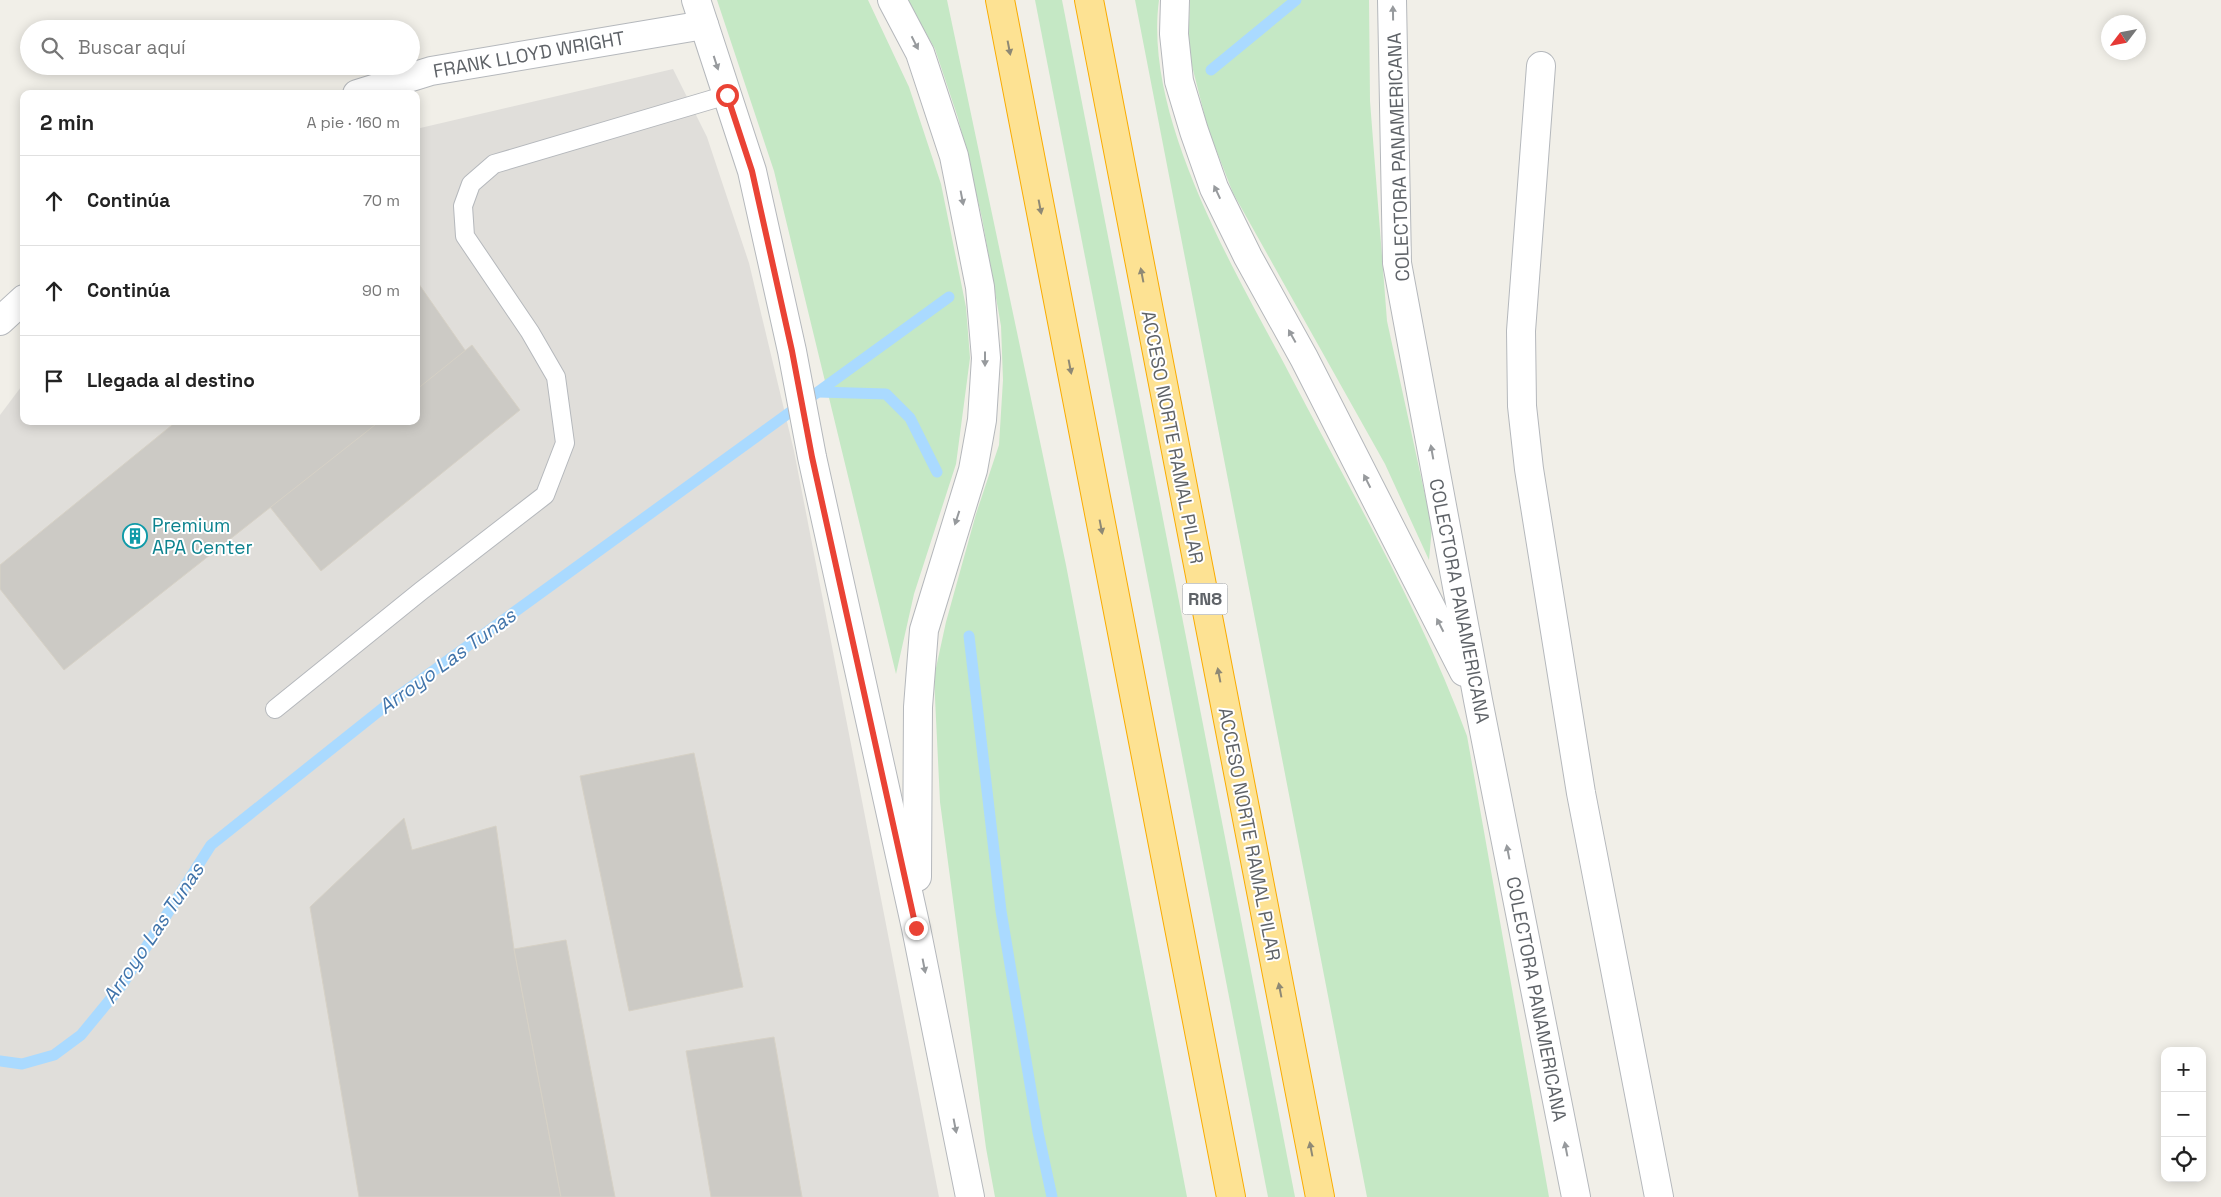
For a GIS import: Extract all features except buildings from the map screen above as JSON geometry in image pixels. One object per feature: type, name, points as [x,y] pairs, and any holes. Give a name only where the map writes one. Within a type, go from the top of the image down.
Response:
[{"type":"highway","points":[[1000,0],[1231,1197]]},
{"type":"highway","name":"ACCESO NORTE RAMAL PILAR","points":[[1089,0],[1320,1197]]},
{"type":"street","points":[[892,0],[920,53],[954,156],[980,287],[986,358],[982,420],[973,470],[924,630],[918,708],[916,928]]},
{"type":"street","points":[[1175,0],[1174,34],[1179,81],[1214,188],[1248,257],[1304,358],[1478,700]]},
{"type":"street","name":"COLECTORA PANAMERICANA","points":[[1392,0],[1397,263],[1478,700],[1576,1197]]},
{"type":"street","points":[[700,12],[752,171],[792,351],[812,457],[916,928],[970,1197]]},
{"type":"street","name":"FRANK LLOYD WRIGHT","points":[[420,74],[700,12]]},
{"type":"street","points":[[1541,66],[1521,331],[1522,406],[1529,469],[1580,793],[1659,1197]]},
{"type":"street","name":"FRANK LLOYD WRIGHT","points":[[370,90],[418,75]]},
{"type":"lane","points":[[275,709],[421,591],[545,495],[565,443],[556,377],[530,332],[465,236],[463,206],[472,184],[494,164],[727,95]]},
{"type":"shaded area","points":[[673,69],[707,137],[749,263],[794,451],[939,1197],[0,1197],[0,415],[20,388],[20,425],[420,425],[420,128]]},
{"type":"green space","points":[[717,0],[868,0],[909,87],[941,184],[966,307],[970,358],[956,464],[914,594],[896,674],[774,171]]},
{"type":"green space","points":[[907,0],[947,0],[1066,565],[1187,1197],[995,1197],[986,1148],[940,802],[934,677],[946,622],[976,514],[999,445],[1003,380],[1001,326],[982,218],[958,118],[935,49]]},
{"type":"green space","points":[[1035,0],[1062,0],[1295,1197],[1268,1197]]},
{"type":"green space","points":[[1135,0],[1159,0],[1158,46],[1165,94],[1179,143],[1198,192],[1244,288],[1407,597],[1449,689],[1467,736],[1549,1197],[1367,1197]]},
{"type":"green space","points":[[1190,0],[1369,0],[1370,101],[1387,321],[1432,527],[1429,560],[1385,464],[1233,193],[1208,129],[1188,50]]},
{"type":"waterway","points":[[1211,70],[1296,0]]},
{"type":"waterway","name":"Arroyo Las Tunas","points":[[0,1061],[22,1064],[54,1055],[81,1035],[122,985],[211,845],[393,700],[949,297]]},
{"type":"waterway","points":[[819,392],[886,394],[910,418],[937,472]]},
{"type":"waterway","points":[[969,636],[1001,911],[1038,1132],[1052,1197]]},
{"type":"place","name":"Premium APA Center","points":[[135,536]]},
{"type":"route","points":[[727,95],[752,171],[792,351],[812,457],[916,928]]}]
